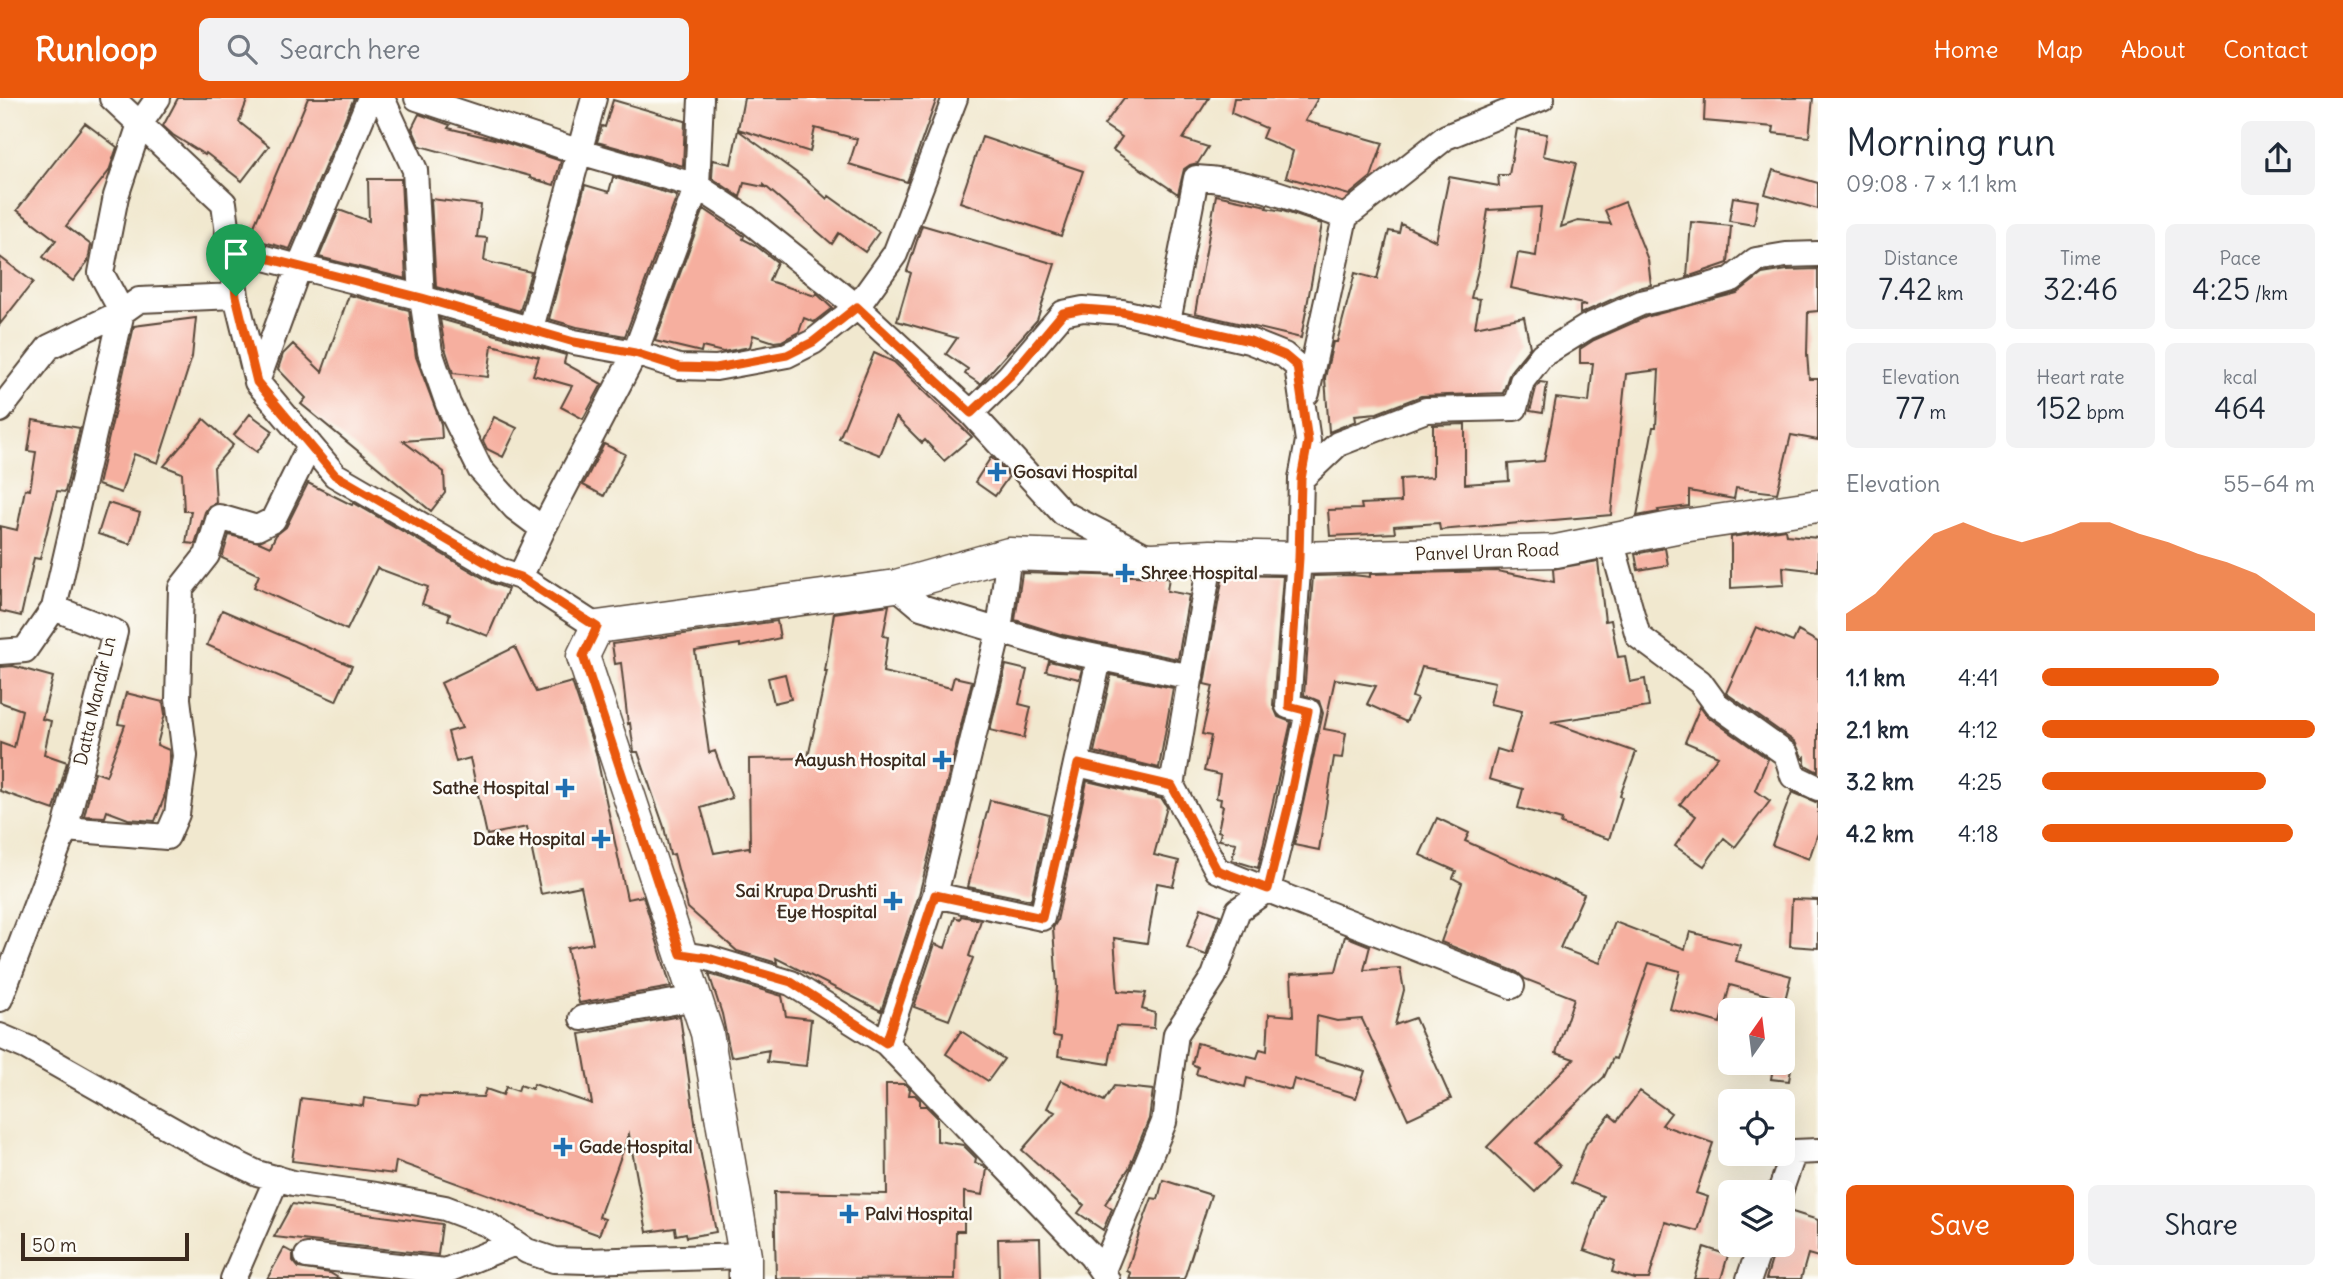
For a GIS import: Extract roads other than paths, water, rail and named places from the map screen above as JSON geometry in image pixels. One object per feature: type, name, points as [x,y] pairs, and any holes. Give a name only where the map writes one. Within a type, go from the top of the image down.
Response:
[{"type":"main road","name":"Panvel Uran Road","points":[[597,627],[895,586],[1009,554],[1153,559],[1556,551],[1675,527],[1818,506]]},
{"type":"main road","points":[[597,627],[583,656],[707,1033],[745,1267]]},
{"type":"street","points":[[112,98],[224,203],[236,296],[257,382],[335,475],[499,570],[520,577],[597,627]]},
{"type":"street","points":[[0,652],[25,650],[54,608],[122,312],[101,273],[116,196],[140,124],[158,98]]},
{"type":"street","points":[[257,382],[299,267],[370,98]]},
{"type":"street","points":[[382,98],[415,170],[422,298],[430,352],[448,404],[480,469],[515,508],[543,529]]},
{"type":"street","points":[[417,98],[580,152],[697,186],[747,219],[857,307],[971,413],[1063,513],[1153,559]]},
{"type":"street","points":[[531,328],[594,98]]},
{"type":"street","points":[[520,577],[635,353],[697,186],[701,98]]},
{"type":"street","points":[[231,249],[422,298],[574,342],[635,353],[679,367],[716,368],[787,355],[813,342],[857,307],[895,254],[955,98]]},
{"type":"street","points":[[1303,411],[1345,216],[1446,136],[1542,98]]},
{"type":"street","points":[[1168,322],[1196,178],[1227,179],[1345,216]]},
{"type":"street","points":[[1301,479],[1338,444],[1426,410],[1516,408],[1522,382],[1542,355],[1587,327],[1641,303],[1732,279],[1756,260],[1818,254]]},
{"type":"street","points":[[0,410],[49,347],[122,312],[139,300],[236,296]]},
{"type":"street","points":[[971,413],[1010,376],[1063,313],[1083,309],[1122,312],[1250,341],[1284,355],[1297,366],[1308,441],[1301,479],[1299,558],[1289,706],[1308,711],[1288,808],[1268,889],[1238,910],[1214,975],[1177,1034],[1164,1122],[1105,1276]]},
{"type":"street","points":[[65,829],[167,836],[177,814],[185,756],[178,699],[181,588],[207,555],[219,517],[257,528],[273,520],[310,445]]},
{"type":"street","points":[[1611,540],[1639,636],[1700,682],[1716,704],[1786,754],[1793,776],[1818,788]]},
{"type":"street","points":[[886,1043],[935,895],[999,631],[1009,554]]},
{"type":"street","points":[[1211,556],[1172,786],[1217,870],[1512,986]]},
{"type":"street","points":[[895,586],[920,607],[1099,659],[1191,677]]},
{"type":"street","name":"Datta Mandir Ln","points":[[0,999],[65,829],[115,632],[54,608]]},
{"type":"street","points":[[935,895],[1042,918],[1099,659]]},
{"type":"street","points":[[1078,764],[1172,786]]},
{"type":"street","points":[[681,954],[708,958],[791,982],[886,1043],[1091,1256],[1105,1276]]},
{"type":"street","points":[[582,1018],[696,998]]},
{"type":"street","points":[[0,1036],[39,1054],[203,1147],[257,1172],[293,1183],[445,1208],[487,1224],[527,1251],[541,1267],[554,1260],[745,1267]]},
{"type":"street","points":[[1784,1180],[1794,1152],[1818,1151]]},
{"type":"street","points":[[233,1279],[277,1178]]},
{"type":"street","points":[[307,1256],[440,1275],[515,1243]]},
{"type":"street","points":[[1749,1279],[1757,1257]]},
{"type":"place","name":"Gosavi Hospital","points":[[997,472]]},
{"type":"place","name":"Shree Hospital","points":[[1125,573]]},
{"type":"place","name":"Aayush Hospital","points":[[942,760]]},
{"type":"place","name":"Sathe Hospital","points":[[565,788]]},
{"type":"place","name":"Dake Hospital","points":[[601,839]]},
{"type":"place","name":"Sai Krupa Drushti Eye Hospital","points":[[893,901]]},
{"type":"place","name":"Gade Hospital","points":[[563,1147]]},
{"type":"place","name":"Palvi Hospital","points":[[849,1214]]}]
